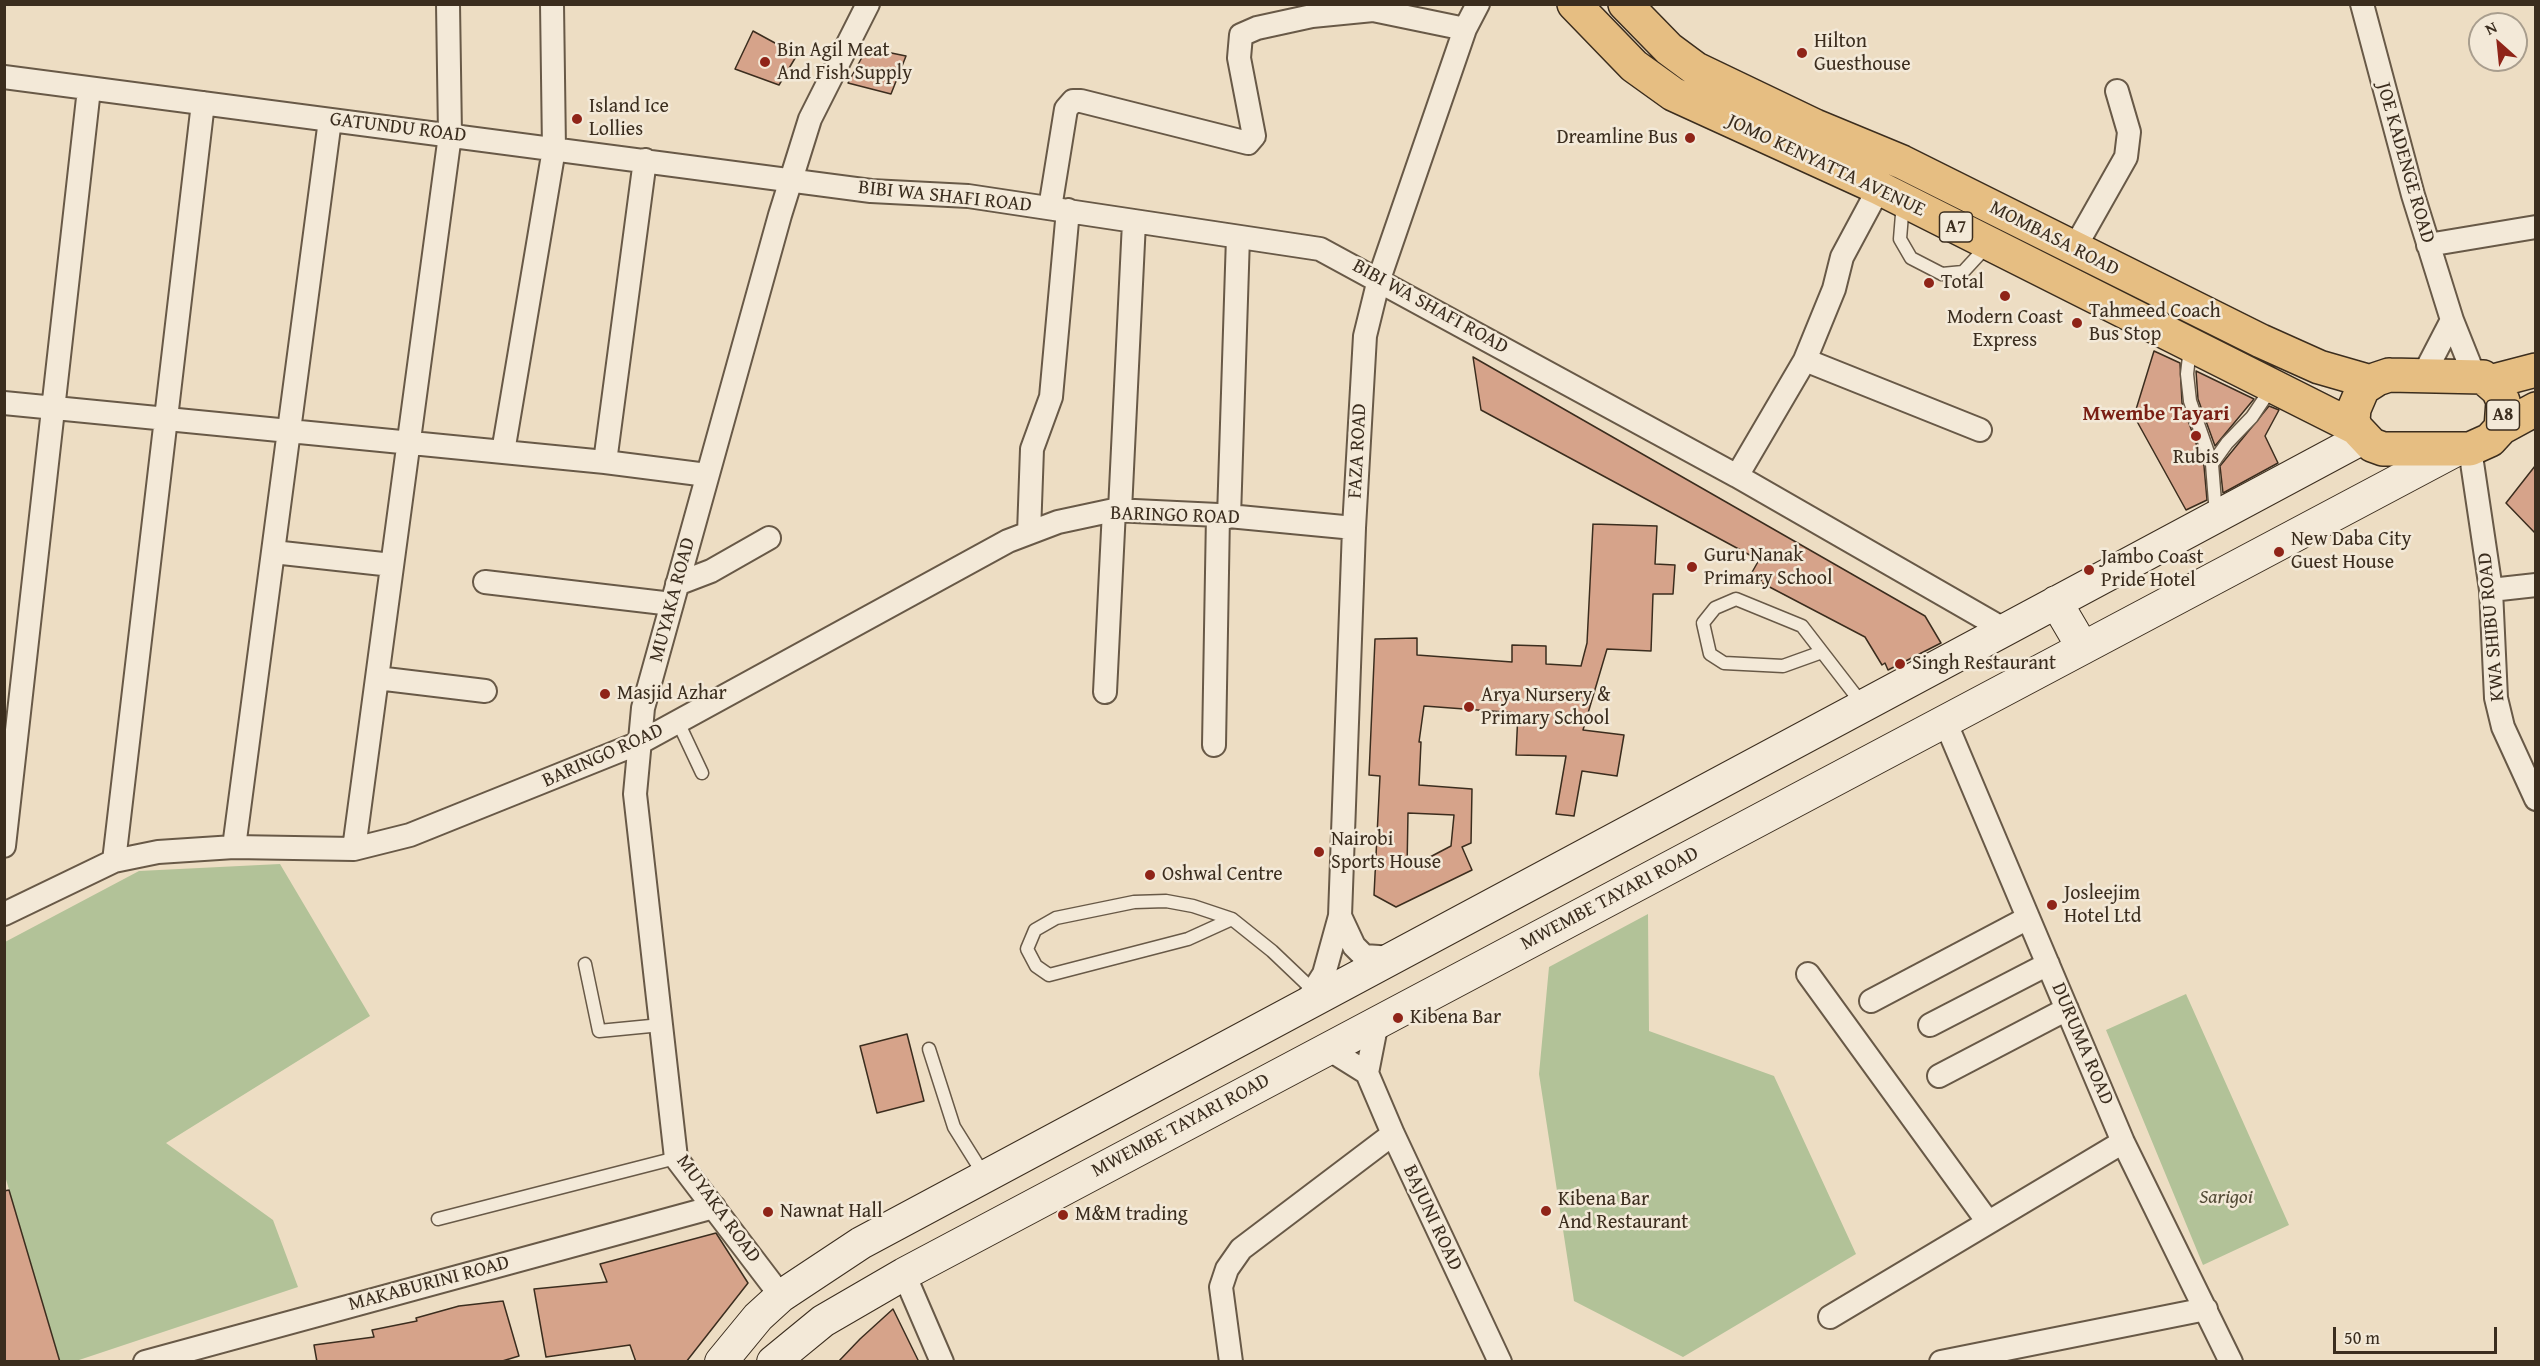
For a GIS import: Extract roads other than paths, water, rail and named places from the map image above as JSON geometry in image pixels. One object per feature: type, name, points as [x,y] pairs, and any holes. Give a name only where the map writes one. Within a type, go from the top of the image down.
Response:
[{"type":"highway","name":"JOMO KENYATTA AVENUE","points":[[1574,4],[1634,66],[1673,94],[1891,194],[2272,387],[2360,433],[2384,449],[2463,449]]},
{"type":"highway","name":"MOMBASA ROAD","points":[[1625,4],[1669,49],[1696,69],[1815,126],[1902,162],[2074,249],[2319,367],[2371,382]]},
{"type":"highway","points":[[2482,378],[2535,370]]},
{"type":"highway","name":"A8","points":[[2371,382],[2389,375],[2482,378],[2503,401],[2501,428],[2490,440],[2463,449]]},
{"type":"highway","points":[[2360,433],[2353,420],[2358,395],[2371,382]]},
{"type":"highway","points":[[2501,428],[2535,409]]},
{"type":"street","points":[[354,849],[450,135],[448,4]]},
{"type":"street","points":[[503,452],[554,149],[552,4]]},
{"type":"street","name":"MUYAKA ROAD","points":[[781,1296],[676,1158],[634,794],[643,708],[791,179],[810,119],[868,4]]},
{"type":"street","name":"FAZA ROAD","points":[[1340,916],[1354,528],[1365,336],[1379,279],[1465,29],[1478,4]]},
{"type":"street","name":"JOE KADENGE ROAD","points":[[2362,4],[2428,245],[2452,320],[2482,378]]},
{"type":"street","points":[[1029,533],[1032,449],[1051,397],[1066,109],[1073,101],[1081,100],[1248,143],[1254,136],[1239,58],[1241,35],[1257,28],[1312,16],[1373,10],[1465,29]]},
{"type":"street","name":"GATUNDU ROAD","points":[[4,77],[791,179]]},
{"type":"street","points":[[4,846],[89,88]]},
{"type":"street","points":[[2074,249],[2126,157],[2128,132],[2117,91]]},
{"type":"street","points":[[114,861],[203,103]]},
{"type":"street","points":[[234,847],[330,120]]},
{"type":"street","points":[[605,462],[645,160]]},
{"type":"street","name":"BIBI WA SHAFI ROAD","points":[[791,179],[871,191],[968,196],[1320,249],[1379,279],[1737,476],[2005,630]]},
{"type":"street","points":[[1737,476],[1806,360],[1834,289],[1842,257],[1891,194]]},
{"type":"street","points":[[1105,692],[1134,222]]},
{"type":"street","points":[[2428,245],[2535,227]]},
{"type":"street","points":[[1214,745],[1223,516],[1238,237]]},
{"type":"street","points":[[2423,376],[2452,320]]},
{"type":"street","points":[[1806,360],[1980,430]]},
{"type":"street","points":[[4,403],[605,462],[708,475]]},
{"type":"street","points":[[766,1362],[729,1351],[781,1296],[831,1262],[1309,998],[1392,958],[2217,517],[2360,433]]},
{"type":"street","name":"KWA SHIBU ROAD","points":[[2463,449],[2491,590],[2496,698],[2503,727],[2535,799]]},
{"type":"street","name":"MWEMBE TAYARI ROAD","points":[[773,1362],[823,1321],[904,1274],[1327,1048],[2463,449]]},
{"type":"street","name":"BARINGO ROAD","points":[[4,914],[114,861],[158,852],[234,847],[354,849],[410,835],[639,743],[998,547],[1058,522],[1117,510],[1223,516],[1354,528]]},
{"type":"street","points":[[485,582],[674,594],[769,538]]},
{"type":"street","points":[[273,552],[392,565]]},
{"type":"street","points":[[684,558],[711,571]]},
{"type":"street","points":[[2491,590],[2535,585]]},
{"type":"street","points":[[2056,602],[2083,648]]},
{"type":"street","points":[[377,678],[485,690]]},
{"type":"street","name":"DURUMA ROAD","points":[[1945,721],[2123,1143],[2231,1362]]},
{"type":"street","points":[[1774,754],[1796,800]]},
{"type":"street","points":[[1340,916],[1354,945],[1364,956],[1392,958]]},
{"type":"street","points":[[1309,998],[1324,974],[1340,916]]},
{"type":"street","points":[[1469,917],[1491,962]]},
{"type":"street","points":[[1871,1001],[2028,918]]},
{"type":"street","points":[[1930,1025],[2048,964]]},
{"type":"street","points":[[1808,974],[1988,1222]]},
{"type":"street","points":[[1939,1077],[2067,1009]]},
{"type":"street","points":[[1327,1048],[1367,1073],[1377,1022]]},
{"type":"street","name":"BAJUNI ROAD","points":[[1367,1073],[1393,1134],[1500,1362]]},
{"type":"street","points":[[1145,1090],[1169,1133]]},
{"type":"street","points":[[1232,1362],[1221,1287],[1227,1269],[1241,1249],[1393,1134]]},
{"type":"street","points":[[1830,1317],[2123,1143]]},
{"type":"street","name":"MAKABURINI ROAD","points":[[144,1362],[714,1207]]},
{"type":"street","points":[[831,1262],[856,1300]]},
{"type":"street","points":[[904,1274],[942,1362]]},
{"type":"street","points":[[1941,1362],[2205,1309]]},
{"type":"lane","points":[[1891,194],[1900,239],[1911,258],[1942,274],[1963,272],[1989,244]]},
{"type":"lane","points":[[2190,345],[2187,374],[2190,401],[2212,464],[2217,517]]},
{"type":"lane","points":[[2212,464],[2227,443],[2252,417],[2272,387]]},
{"type":"lane","points":[[1822,652],[1783,666],[1724,663],[1710,654],[1703,623],[1715,608],[1736,599],[1802,626],[1864,706]]},
{"type":"lane","points":[[678,722],[702,773]]},
{"type":"lane","points":[[1233,919],[1188,939],[1049,975],[1036,966],[1027,949],[1035,930],[1056,918],[1134,902],[1166,901],[1193,906],[1233,919],[1272,951],[1309,998]]},
{"type":"lane","points":[[585,964],[599,1031],[661,1025]]},
{"type":"lane","points":[[929,1048],[954,1127],[984,1176]]},
{"type":"lane","points":[[438,1219],[676,1158]]},
{"type":"place","name":"Hilton Guesthouse","points":[[1802,53]]},
{"type":"place","name":"Bin Agil Meat And Fish Supply","points":[[765,62]]},
{"type":"place","name":"Island Ice Lollies","points":[[577,119]]},
{"type":"place","name":"Dreamline Bus","points":[[1690,138]]},
{"type":"place","name":"Total","points":[[1929,283]]},
{"type":"place","name":"Modern Coast Express","points":[[2005,296]]},
{"type":"place","name":"Tahmeed Coach Bus Stop","points":[[2077,323]]},
{"type":"place","name":"Rubis","points":[[2196,436]]},
{"type":"place","name":"New Daba City Guest House","points":[[2279,552]]},
{"type":"place","name":"Guru Nanak Primary School","points":[[1692,567]]},
{"type":"place","name":"Jambo Coast Pride Hotel","points":[[2089,570]]},
{"type":"place","name":"Singh Restaurant","points":[[1900,664]]},
{"type":"place","name":"Masjid Azhar","points":[[605,694]]},
{"type":"place","name":"Arya Nursery & Primary School","points":[[1469,707]]},
{"type":"place","name":"Nairobi Sports House","points":[[1319,852]]},
{"type":"place","name":"Oshwal Centre","points":[[1150,875]]},
{"type":"place","name":"Josleejim Hotel Ltd","points":[[2052,905]]},
{"type":"place","name":"Kibena Bar","points":[[1398,1018]]},
{"type":"place","name":"Kibena Bar And Restaurant","points":[[1546,1211]]},
{"type":"place","name":"Nawnat Hall","points":[[768,1212]]},
{"type":"place","name":"M&M trading","points":[[1063,1215]]},
{"type":"district","name":"Mwembe Tayari","points":[[2156,415]]},
{"type":"park label","name":"Sarigoi","points":[[2226,1198]]}]
